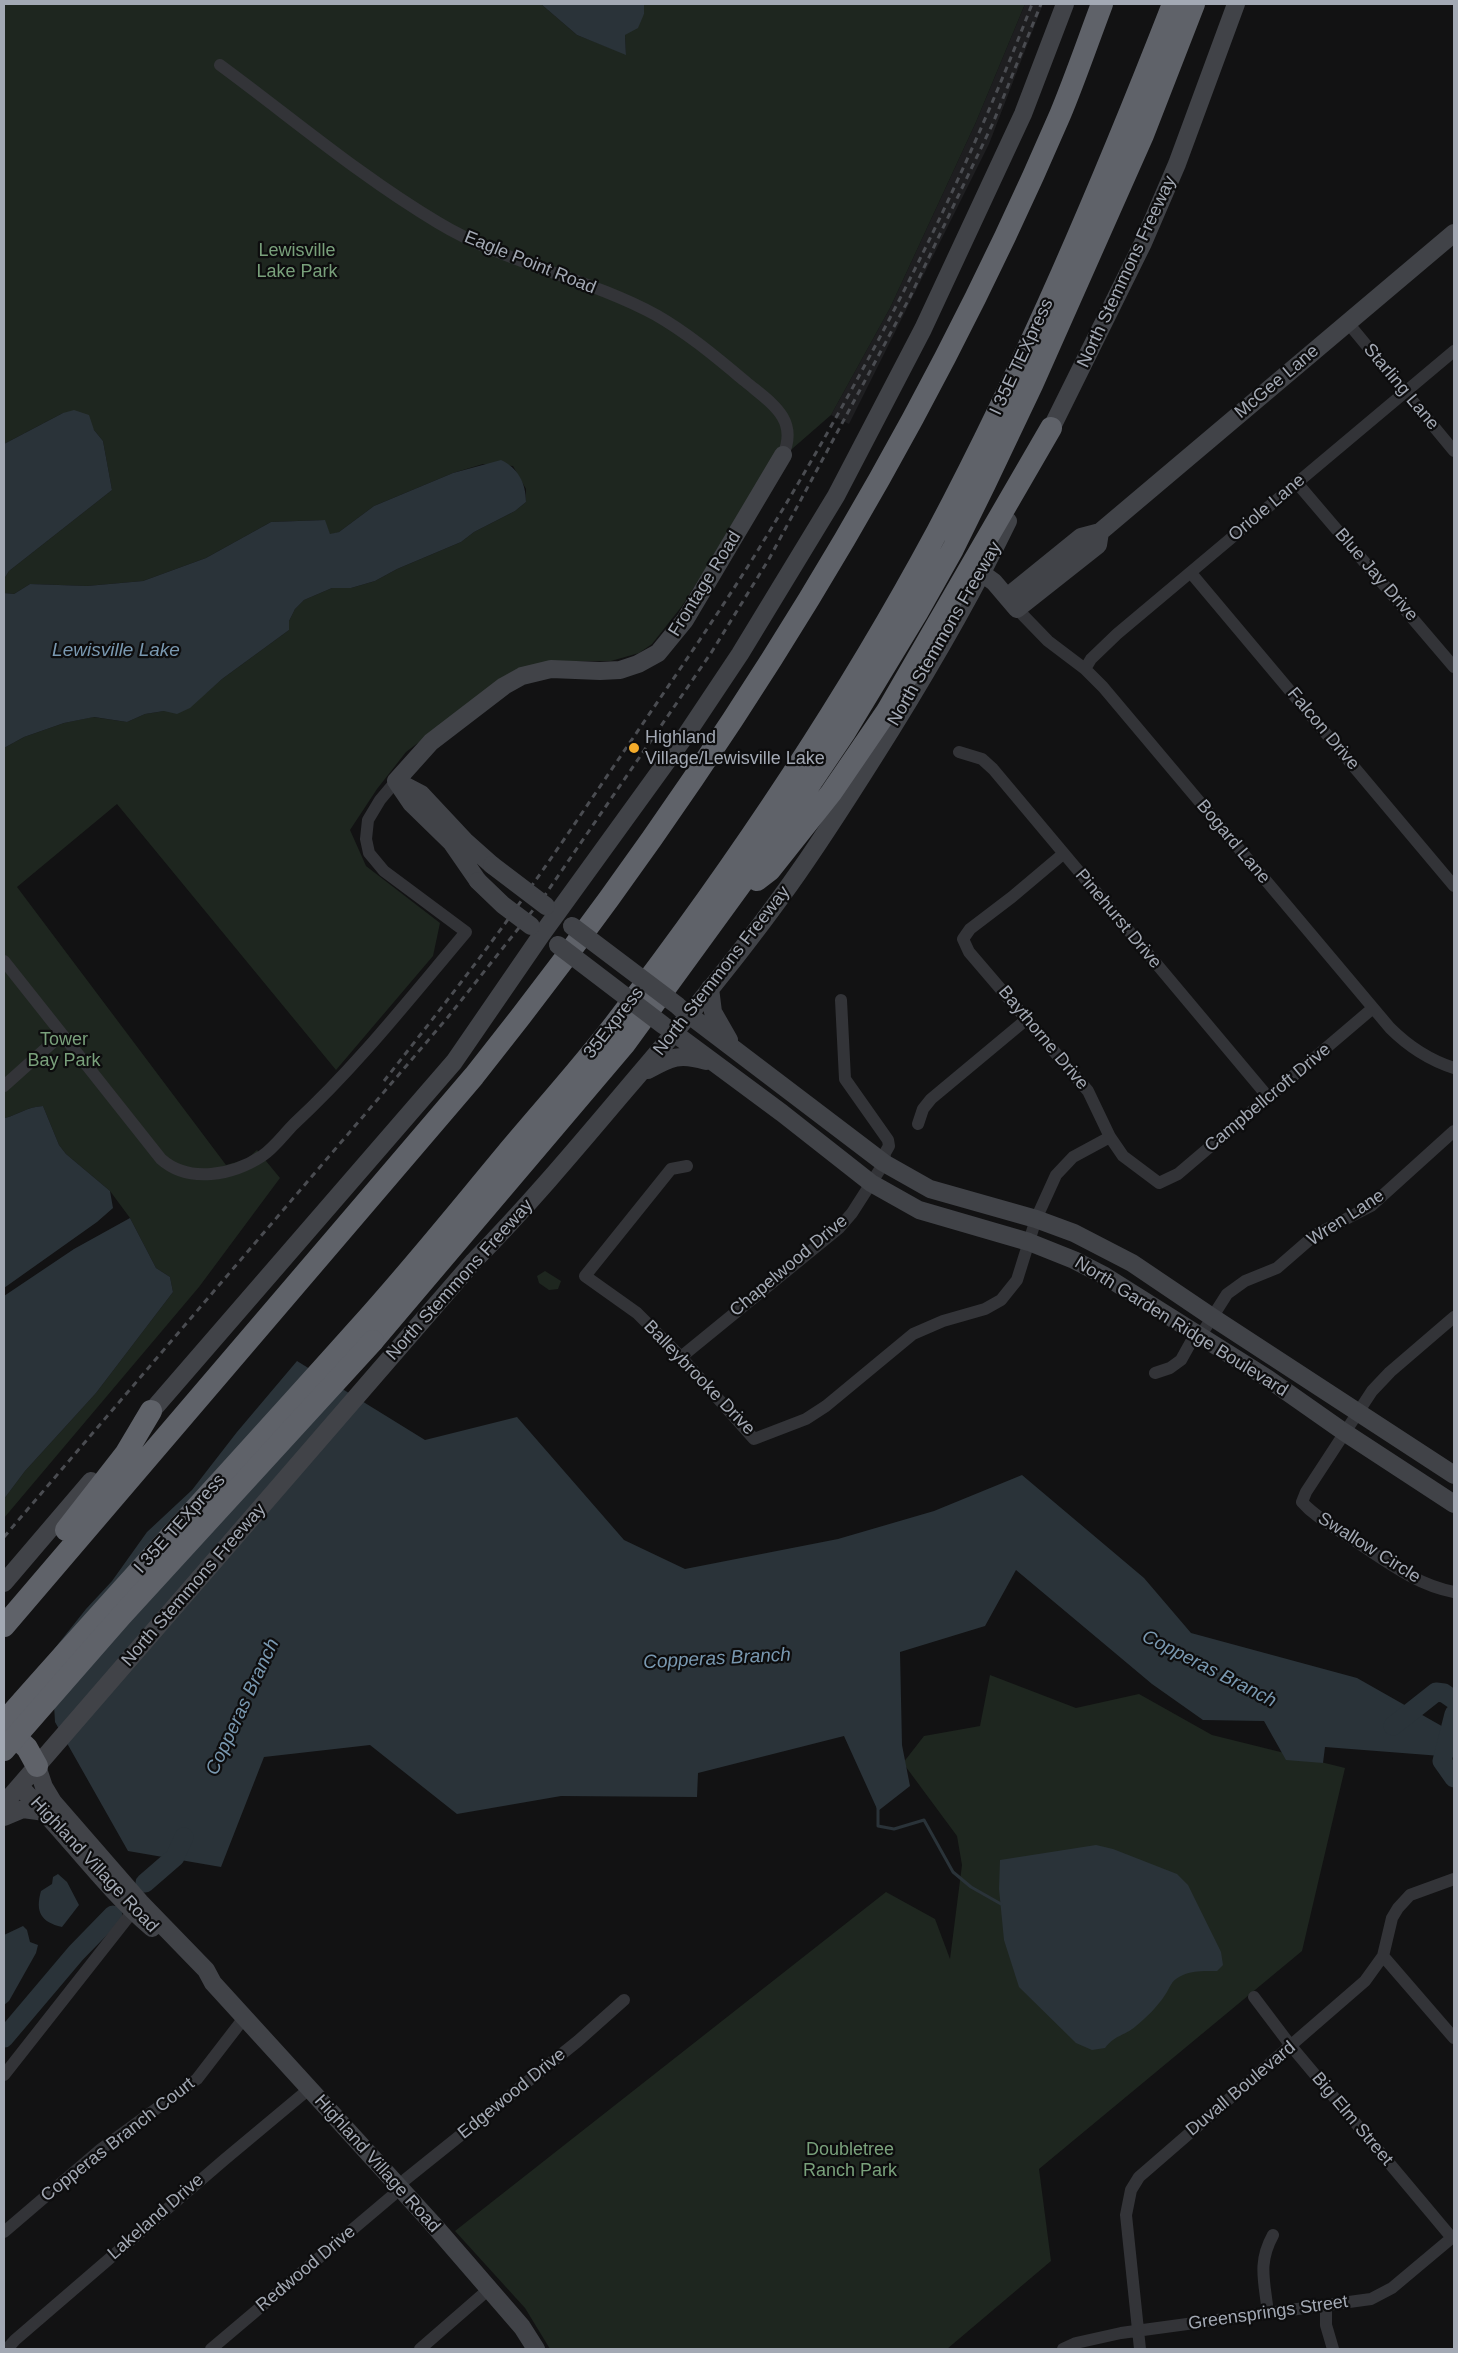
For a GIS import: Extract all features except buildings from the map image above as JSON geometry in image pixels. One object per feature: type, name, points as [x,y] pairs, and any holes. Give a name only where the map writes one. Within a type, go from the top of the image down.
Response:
[{"type":"highway","points":[[4,1626],[474,1076],[600,914],[712,754],[845,542],[917,414],[1017,213],[1061,112],[1102,4]]},
{"type":"highway","name":"I 35E TEXpress","points":[[841,696],[935,534],[1012,382],[1124,130],[1173,4]]},
{"type":"highway","name":"North Stemmons Freeway","points":[[4,1750],[366,1335],[624,1045],[729,902],[845,732],[953,549],[1032,385],[1143,135],[1194,4]]},
{"type":"highway","points":[[729,902],[770,870],[831,793],[887,711],[1051,428]]},
{"type":"highway","name":"35Express","points":[[366,1335],[611,1028],[743,847],[841,696]]},
{"type":"highway","name":"I 35E TEXpress","points":[[4,1722],[115,1596],[366,1335]]},
{"type":"highway","points":[[29,1595],[36,1568],[126,1453],[151,1411]]},
{"type":"highway","points":[[4,1726],[27,1748],[37,1766]]},
{"type":"main road","points":[[4,1583],[454,1062],[537,930],[686,735],[730,670],[836,496],[923,330],[1023,114],[1065,4]]},
{"type":"main road","name":"North Stemmons Freeway","points":[[4,1804],[474,1261],[527,1206],[639,1075],[683,1010],[710,988],[798,874],[930,667],[983,574],[1051,428],[1147,234],[1177,164],[1236,4]]},
{"type":"main road","name":"McGee Lane","points":[[1012,603],[1081,538],[1100,532],[1454,233]]},
{"type":"main road","name":"Frontage Road","points":[[396,781],[431,742],[504,686],[522,676],[551,669],[600,672],[620,670],[638,664],[658,653],[685,620],[783,455]]},
{"type":"main road","points":[[983,574],[1012,603]]},
{"type":"main road","name":"North Garden Ridge Boulevard","points":[[396,781],[421,794],[465,841],[492,865],[884,1163],[930,1189],[1036,1219],[1074,1233],[1132,1263],[1454,1475]]},
{"type":"main road","name":"North Garden Ridge Boulevard","points":[[396,781],[411,803],[451,842],[478,881],[537,930],[782,1114],[870,1183],[919,1210],[1029,1242],[1074,1260],[1105,1276],[1267,1378],[1344,1432],[1454,1504]]},
{"type":"main road","points":[[710,988],[713,1012],[734,1048]]},
{"type":"main road","points":[[639,1075],[674,1057],[693,1057],[715,1064]]},
{"type":"main road","name":"Highland Village Road","points":[[37,1766],[44,1787],[53,1802],[155,1930],[200,1976],[213,1983],[400,2187],[522,2327],[536,2349]]},
{"type":"main road","name":"Highland Village Road","points":[[20,1787],[136,1907]]},
{"type":"main road","points":[[4,1817],[23,1809],[45,1812]]},
{"type":"street","name":"Eagle Point Road","points":[[220,65],[317,139],[438,223],[502,255],[629,303],[655,315],[696,340],[768,400],[784,418],[788,433],[783,455]]},
{"type":"street","name":"Starling Lane","points":[[1348,323],[1454,451]]},
{"type":"street","name":"Oriole Lane","points":[[1085,669],[1107,643],[1454,351]]},
{"type":"street","name":"Blue Jay Drive","points":[[1297,483],[1454,666]]},
{"type":"street","name":"Falcon Drive","points":[[1191,572],[1454,886]]},
{"type":"street","name":"Bogard Lane","points":[[1012,603],[1048,641],[1085,669],[1103,687],[1373,1008],[1404,1042],[1427,1058],[1454,1068]]},
{"type":"street","name":"Pinehurst Drive","points":[[959,752],[982,759],[993,768],[1062,854],[1269,1098]]},
{"type":"street","points":[[4,962],[160,1159],[170,1167],[200,1175],[228,1173],[263,1156],[316,1104],[466,932],[384,871],[370,853],[366,832],[368,820],[380,800],[396,781]]},
{"type":"street","name":"Baythorne Drive","points":[[1062,854],[1012,897],[970,929],[963,939],[969,952],[1088,1091],[1110,1137],[1123,1156],[1159,1183]]},
{"type":"street","points":[[841,1000],[844,1079],[888,1140],[889,1146],[884,1163]]},
{"type":"street","name":"Campbellcroft Drive","points":[[1159,1183],[1178,1174],[1373,1008]]},
{"type":"street","points":[[918,1124],[923,1109],[931,1099],[1027,1019]]},
{"type":"street","points":[[4,1086],[62,1034]]},
{"type":"street","name":"Wren Lane","points":[[1155,1373],[1170,1368],[1181,1360],[1191,1342],[1201,1335],[1227,1294],[1245,1281],[1277,1268],[1315,1235],[1371,1206],[1454,1131]]},
{"type":"street","name":"Balleybrooke Drive","points":[[687,1166],[671,1169],[585,1276],[637,1313],[680,1357],[754,1439],[806,1419],[826,1406],[913,1334],[943,1321],[985,1309],[1001,1300],[1017,1280],[1036,1219],[1056,1175],[1064,1164],[1110,1137]]},
{"type":"street","name":"Chapelwood Drive","points":[[680,1357],[839,1228],[852,1214],[884,1163]]},
{"type":"street","name":"Swallow Circle","points":[[1454,1318],[1390,1372],[1357,1412],[1306,1492],[1302,1502],[1316,1515],[1403,1572],[1433,1587],[1454,1592]]},
{"type":"street","name":"Duvall Boulevard","points":[[1140,2349],[1126,2215],[1131,2190],[1148,2167],[1365,1981],[1383,1956],[1392,1918],[1410,1895],[1454,1879]]},
{"type":"street","points":[[4,2075],[136,1907]]},
{"type":"street","points":[[1383,1956],[1454,2038]]},
{"type":"street","name":"Big Elm Street","points":[[1254,1997],[1291,2046],[1453,2237]]},
{"type":"street","name":"Edgewood Drive","points":[[400,2187],[406,2179],[578,2041],[624,2000]]},
{"type":"street","name":"Copperas Branch Court","points":[[4,2232],[101,2149],[196,2079],[244,2018]]},
{"type":"street","name":"Lakeland Drive","points":[[8,2349],[15,2340],[107,2259],[309,2089]]},
{"type":"street","name":"Redwood Drive","points":[[211,2349],[392,2196],[400,2187]]},
{"type":"street","points":[[1268,2314],[1262,2261],[1265,2249],[1273,2235]]},
{"type":"street","name":"Greensprings Street","points":[[1062,2349],[1076,2343],[1139,2331],[1362,2301],[1384,2294],[1453,2237]]},
{"type":"street","points":[[425,2347],[489,2289]]},
{"type":"street","points":[[1326,2306],[1326,2325],[1333,2349]]},
{"type":"shaded area","points":[[1025,4],[1043,4],[989,144],[849,424],[831,415],[890,308],[976,122]]},
{"type":"green space","name":"Lewisville Lake Park","points":[[4,4],[541,4],[577,35],[626,54],[625,35],[644,14],[644,4],[1025,4],[976,122],[890,308],[831,415],[769,469],[682,606],[652,644],[639,653],[611,661],[551,661],[505,676],[406,752],[377,789],[350,830],[366,866],[440,923],[433,956],[336,1070],[117,804],[17,887],[226,1165],[247,1159],[257,1150],[280,1178],[199,1287],[4,1518],[4,1499],[25,1471],[96,1393],[173,1292],[170,1277],[156,1268],[130,1218],[110,1191],[66,1154],[59,1145],[43,1106],[5,1118],[4,1122],[4,748],[24,737],[64,723],[93,717],[127,722],[145,714],[164,711],[206,693],[289,630],[289,621],[295,609],[304,600],[332,588],[351,588],[375,581],[397,569],[461,542],[474,532],[515,511],[526,502],[526,489],[513,466],[483,464],[453,473],[374,506],[339,532],[330,535],[324,520],[271,522],[206,558],[143,581],[87,586],[30,584],[14,594],[4,593],[4,579],[9,571],[112,490],[103,441],[94,430],[63,413],[4,444]]},
{"type":"green space","points":[[545,1271],[561,1281],[558,1289],[549,1290],[539,1283],[537,1276]]},
{"type":"green space","name":"Doubletree Ranch Park","points":[[990,1675],[1076,1708],[1139,1694],[1212,1735],[1345,1768],[1302,1951],[1039,2169],[1051,2261],[947,2349],[550,2349],[525,2308],[455,2231],[886,1892],[935,1919],[950,1959],[962,1865],[957,1836],[903,1763],[924,1736],[980,1726]]},
{"type":"water","points":[[541,4],[644,4],[644,14],[638,28],[625,35],[626,55],[577,35]]},
{"type":"water","points":[[74,410],[89,415],[94,430],[103,441],[112,490],[9,571],[4,579],[4,444],[63,413]]},
{"type":"water","name":"Lewisville Lake","points":[[501,460],[512,467],[523,482],[526,502],[515,511],[474,532],[461,542],[397,569],[375,581],[351,588],[332,588],[304,600],[295,609],[289,621],[289,630],[222,679],[190,708],[177,714],[164,711],[145,714],[127,722],[94,717],[64,723],[24,737],[4,748],[4,593],[14,594],[30,584],[87,586],[143,581],[206,558],[271,522],[325,520],[330,534],[339,532],[374,506],[453,473]]},
{"type":"water","points":[[43,1106],[59,1145],[66,1154],[110,1191],[113,1208],[97,1222],[4,1288],[4,1122],[5,1118]]},
{"type":"water","points":[[130,1218],[156,1268],[170,1277],[173,1292],[96,1393],[25,1471],[4,1499],[4,1296],[74,1249]]},
{"type":"water","points":[[297,1361],[425,1440],[517,1417],[624,1540],[685,1569],[838,1539],[934,1511],[1022,1475],[1144,1578],[1191,1633],[1357,1678],[1454,1733],[1454,1757],[1325,1747],[1323,1763],[1286,1760],[1264,1721],[1203,1720],[1152,1684],[1016,1570],[985,1626],[900,1652],[902,1745],[910,1786],[878,1811],[844,1736],[698,1773],[697,1797],[561,1796],[457,1814],[370,1745],[264,1757],[221,1867],[128,1851],[55,1722],[51,1653],[86,1609],[112,1581],[147,1532],[192,1490],[237,1432]]},
{"type":"water","points":[[1096,1845],[1113,1849],[1177,1874],[1188,1885],[1221,1952],[1223,1965],[1217,1971],[1193,1972],[1176,1979],[1152,2012],[1140,2023],[1113,2040],[1105,2048],[1092,2050],[1076,2043],[1019,1987],[1004,1940],[999,1889],[1000,1860]]},
{"type":"water","points":[[58,1874],[67,1882],[79,1905],[62,1927],[49,1922],[41,1915],[39,1910],[41,1891],[52,1884],[53,1877]]},
{"type":"water","points":[[23,1926],[27,1930],[30,1942],[38,1945],[36,1953],[9,2001],[4,2005],[4,1935]]},
{"type":"waterway","name":"Copperas Branch","points":[[1393,1726],[1436,1692],[1444,1693],[1454,1700]]},
{"type":"waterway","name":"Copperas Branch","points":[[1454,1714],[1442,1761],[1454,1778]]},
{"type":"waterway","points":[[878,1807],[878,1826],[894,1829],[924,1820],[953,1872],[971,1887],[1001,1904]]},
{"type":"waterway","name":"Copperas Branch","points":[[145,1883],[175,1857],[184,1837]]},
{"type":"waterway","name":"Copperas Branch","points":[[4,2038],[76,1953],[113,1915]]},
{"type":"railway","points":[[384,1081],[460,984],[515,909],[699,641],[763,542],[839,412],[910,279],[974,143],[1032,4]]},
{"type":"railway","points":[[4,1537],[448,1017],[545,895],[711,653],[769,559],[910,297],[993,123],[1041,4]]},
{"type":"place","name":"Highland Village/Lewisville Lake","points":[[634,748]]},
{"type":"park label","name":"Tower Bay Park","points":[[64,1050]]}]
